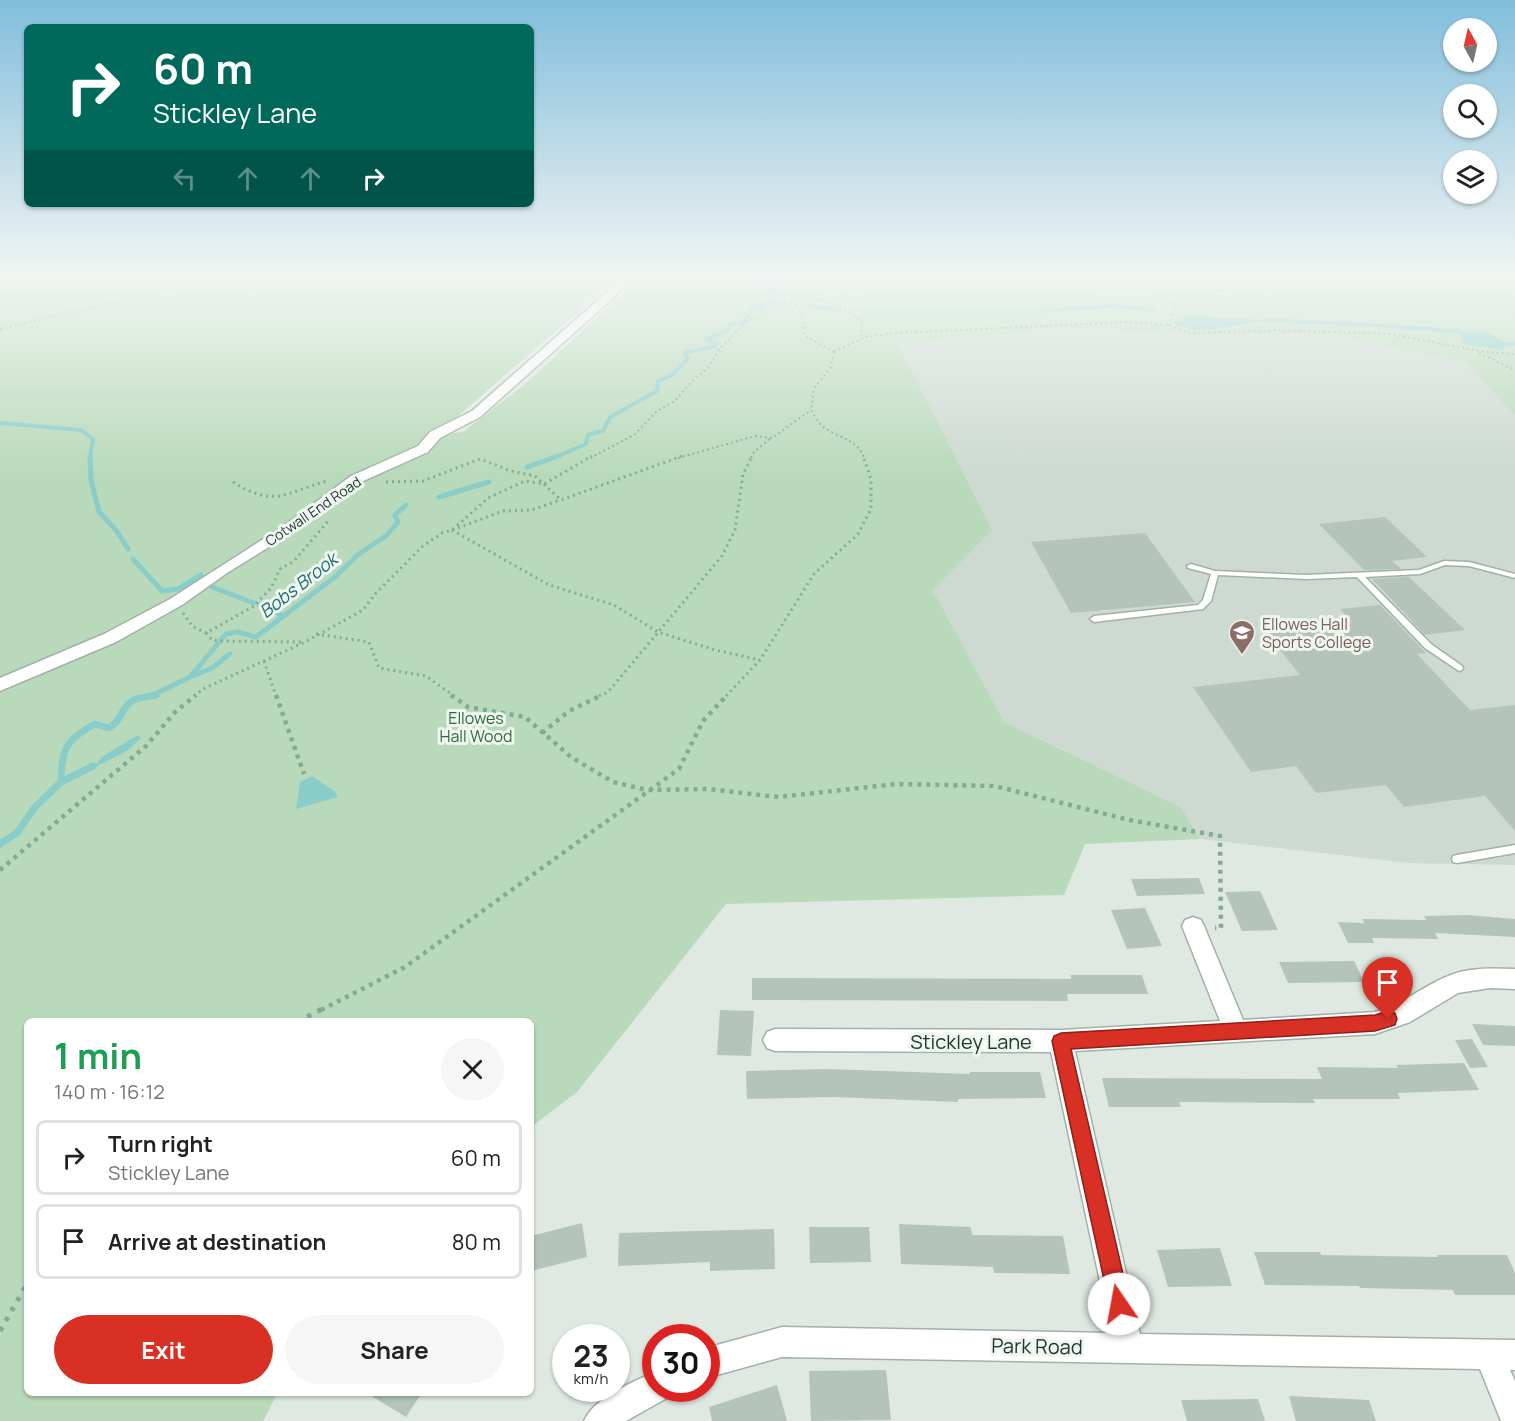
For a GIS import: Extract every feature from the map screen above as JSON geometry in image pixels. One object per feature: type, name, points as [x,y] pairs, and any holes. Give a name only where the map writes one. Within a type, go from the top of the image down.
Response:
[{"type":"street","name":"Cotwall End Road","points":[[0,685],[110,638],[176,602],[290,528],[356,479],[423,449],[435,435],[476,414],[557,342]]},
{"type":"street","points":[[1193,926],[1236,1031]]},
{"type":"street","name":"Stickley Lane","points":[[776,1040],[1061,1041],[1375,1023],[1402,1015],[1453,984],[1490,978],[1515,979]]},
{"type":"street","points":[[1061,1041],[1129,1348]]},
{"type":"street","name":"Park Road","points":[[720,1359],[782,1342],[1502,1354]]},
{"type":"street","points":[[1502,1354],[1515,1417]]},
{"type":"street","points":[[599,1421],[642,1394]]},
{"type":"lane","points":[[1191,566],[1215,573],[1306,577],[1420,572],[1444,563],[1469,564],[1515,576]]},
{"type":"lane","points":[[1094,619],[1200,607],[1207,602],[1215,573]]},
{"type":"lane","points":[[1359,575],[1428,646],[1459,668]]},
{"type":"lane","points":[[1457,859],[1515,849]]},
{"type":"path","points":[[452,530],[488,498],[525,481],[544,483],[634,435],[657,411],[675,401],[693,380],[708,368],[726,342]]},
{"type":"path","points":[[816,342],[834,352]]},
{"type":"path","points":[[834,352],[854,342]]},
{"type":"path","points":[[1432,342],[1473,350],[1515,354]]},
{"type":"path","points":[[1473,350],[1515,370]]},
{"type":"path","points":[[305,1018],[405,967],[679,769],[703,721],[760,660],[814,574],[858,534],[871,509],[871,478],[861,450],[847,438],[822,426],[811,410],[814,388],[831,367],[834,352]]},
{"type":"path","points":[[542,733],[569,711],[608,692],[722,556],[735,530],[743,474],[754,452],[811,410]]},
{"type":"path","points":[[0,870],[146,746],[175,712],[203,689],[305,642],[363,610],[376,593],[423,546],[442,533],[503,511],[532,510],[697,451],[755,436],[772,438]]},
{"type":"path","points":[[233,482],[249,493],[266,499],[301,491],[325,481],[356,479],[392,483],[423,481],[480,459],[511,471],[535,476],[555,497],[561,500]]},
{"type":"path","points":[[206,633],[254,606],[264,597],[280,569],[294,561],[328,520],[332,509]]},
{"type":"path","points":[[452,530],[549,585],[614,605],[658,632],[715,650],[760,660]]},
{"type":"path","points":[[176,602],[192,626],[206,633],[212,640],[305,642]]},
{"type":"path","points":[[316,634],[369,642],[379,668],[426,676],[468,707],[525,717],[571,757],[613,782],[647,790],[708,789],[779,797],[896,784],[995,786],[1129,820],[1220,836],[1221,928],[1193,926]]},
{"type":"path","points":[[264,661],[304,774]]},
{"type":"path","points":[[0,1331],[24,1289]]},
{"type":"shaded area","name":"Ellowes Hall Sports College","points":[[1364,342],[1466,363],[1515,416],[1515,865],[1409,863],[1200,839],[1181,807],[1004,722],[933,590],[898,344]]},
{"type":"green space","name":"Ellowes Hall Wood","points":[[0,342],[543,342],[436,435],[463,432],[525,384],[570,342],[916,342],[898,344],[992,530],[933,590],[1004,722],[1181,807],[1200,839],[1085,844],[1064,895],[726,904],[577,1092],[534,1125],[534,1018],[24,1018],[24,1396],[276,1396],[263,1421],[0,1421]]},
{"type":"green space","name":"Ellowes Hall Wood","points":[[1364,342],[1515,342],[1515,416],[1466,363]]},
{"type":"water","points":[[1465,342],[1509,344],[1503,350]]},
{"type":"water","points":[[138,735],[141,738],[127,751],[93,768],[103,756]]},
{"type":"water","points":[[312,776],[334,791],[338,797],[296,809],[300,782]]},
{"type":"building","points":[[1385,517],[1427,557],[1392,561],[1401,569],[1364,570],[1319,524]]},
{"type":"building","points":[[1145,533],[1195,602],[1071,613],[1031,542]]},
{"type":"building","points":[[1409,577],[1465,630],[1425,635],[1372,579]]},
{"type":"building","points":[[1380,605],[1426,653],[1417,654],[1470,710],[1515,705],[1515,831],[1485,796],[1404,807],[1386,785],[1316,793],[1296,766],[1251,772],[1193,687],[1300,675],[1265,631],[1352,622],[1340,609]]},
{"type":"building","points":[[1199,878],[1205,894],[1137,896],[1131,879]]},
{"type":"building","points":[[1260,891],[1278,930],[1242,931],[1225,892]]},
{"type":"building","points":[[1145,908],[1162,946],[1127,949],[1111,910]]},
{"type":"building","points":[[1468,915],[1515,919],[1515,937],[1435,933],[1438,939],[1372,938],[1374,943],[1348,943],[1338,922],[1364,923],[1362,919],[1426,920],[1424,916]]},
{"type":"building","points":[[1354,961],[1364,982],[1288,983],[1279,962]]},
{"type":"building","points":[[1071,975],[1142,975],[1148,994],[1067,994],[1068,1001],[752,1000],[752,978],[1071,979]]},
{"type":"building","points":[[720,1010],[754,1011],[751,1056],[717,1055]]},
{"type":"building","points":[[1472,1024],[1515,1026],[1515,1046],[1483,1045]]},
{"type":"building","points":[[1472,1039],[1488,1067],[1470,1068],[1455,1040]]},
{"type":"building","points":[[1464,1063],[1479,1090],[1398,1093],[1400,1099],[1313,1099],[1315,1103],[1179,1102],[1181,1107],[1109,1107],[1102,1078],[1322,1079],[1317,1067],[1398,1068],[1396,1065]]},
{"type":"building","points":[[828,1069],[970,1074],[970,1072],[1040,1072],[1046,1098],[958,1099],[958,1102],[834,1097],[747,1099],[746,1071]]},
{"type":"building","points":[[582,1223],[587,1257],[534,1270],[534,1235]]},
{"type":"building","points":[[899,1224],[971,1227],[972,1235],[1063,1236],[1070,1274],[994,1273],[993,1267],[901,1264]]},
{"type":"building","points":[[809,1227],[869,1227],[871,1262],[810,1263]]},
{"type":"building","points":[[774,1229],[775,1269],[710,1271],[710,1262],[618,1266],[619,1233]]},
{"type":"building","points":[[1220,1248],[1232,1286],[1168,1287],[1157,1250]]},
{"type":"building","points":[[1254,1252],[1438,1257],[1437,1255],[1507,1255],[1515,1273],[1515,1295],[1455,1295],[1453,1290],[1360,1288],[1359,1286],[1265,1285]]},
{"type":"building","points":[[886,1370],[891,1420],[811,1421],[809,1371]]},
{"type":"building","points":[[777,1385],[787,1421],[712,1421],[709,1407]]},
{"type":"building","points":[[371,1396],[420,1396],[406,1417]]},
{"type":"building","points":[[1289,1396],[1369,1400],[1376,1421],[1296,1421]]},
{"type":"building","points":[[1258,1399],[1265,1421],[1187,1421],[1181,1400]]},
{"type":"waterway","name":"Bobs Brook","points":[[554,458],[586,444],[588,435],[603,431],[610,417],[657,391],[658,381],[671,376],[688,358],[684,353],[713,347],[717,344],[713,342]]},
{"type":"waterway","points":[[1509,344],[1515,344]]},
{"type":"waterway","points":[[0,423],[81,430],[93,439],[90,458]]},
{"type":"waterway","name":"Bobs Brook","points":[[527,467],[558,456]]},
{"type":"waterway","points":[[90,458],[91,480],[99,512],[116,530],[128,549]]},
{"type":"waterway","name":"Bobs Brook","points":[[439,497],[489,482]]},
{"type":"waterway","name":"Bobs Brook","points":[[284,616],[335,577],[359,554],[387,535],[398,522],[395,515],[406,505]]},
{"type":"waterway","points":[[133,559],[162,591],[178,589],[201,575]]},
{"type":"waterway","points":[[212,587],[254,603]]},
{"type":"waterway","points":[[259,605],[284,616]]},
{"type":"waterway","name":"Bobs Brook","points":[[151,696],[190,677],[226,634],[238,632],[256,637],[284,616]]},
{"type":"waterway","points":[[192,676],[212,668],[230,654]]},
{"type":"waterway","name":"Bobs Brook","points":[[151,696],[156,695]]},
{"type":"waterway","name":"Bobs Brook","points":[[61,782],[64,754],[77,735],[95,724],[109,728],[117,722],[125,707],[132,701],[151,696]]},
{"type":"waterway","points":[[61,782],[93,766]]},
{"type":"waterway","name":"Bobs Brook","points":[[0,844],[17,833],[35,807],[61,782]]},
{"type":"place","name":"Ellowes Hall Sports College","points":[[1242,656]]},
{"type":"route","points":[[1119,1304],[1061,1041],[1375,1023],[1388,1019]]}]
